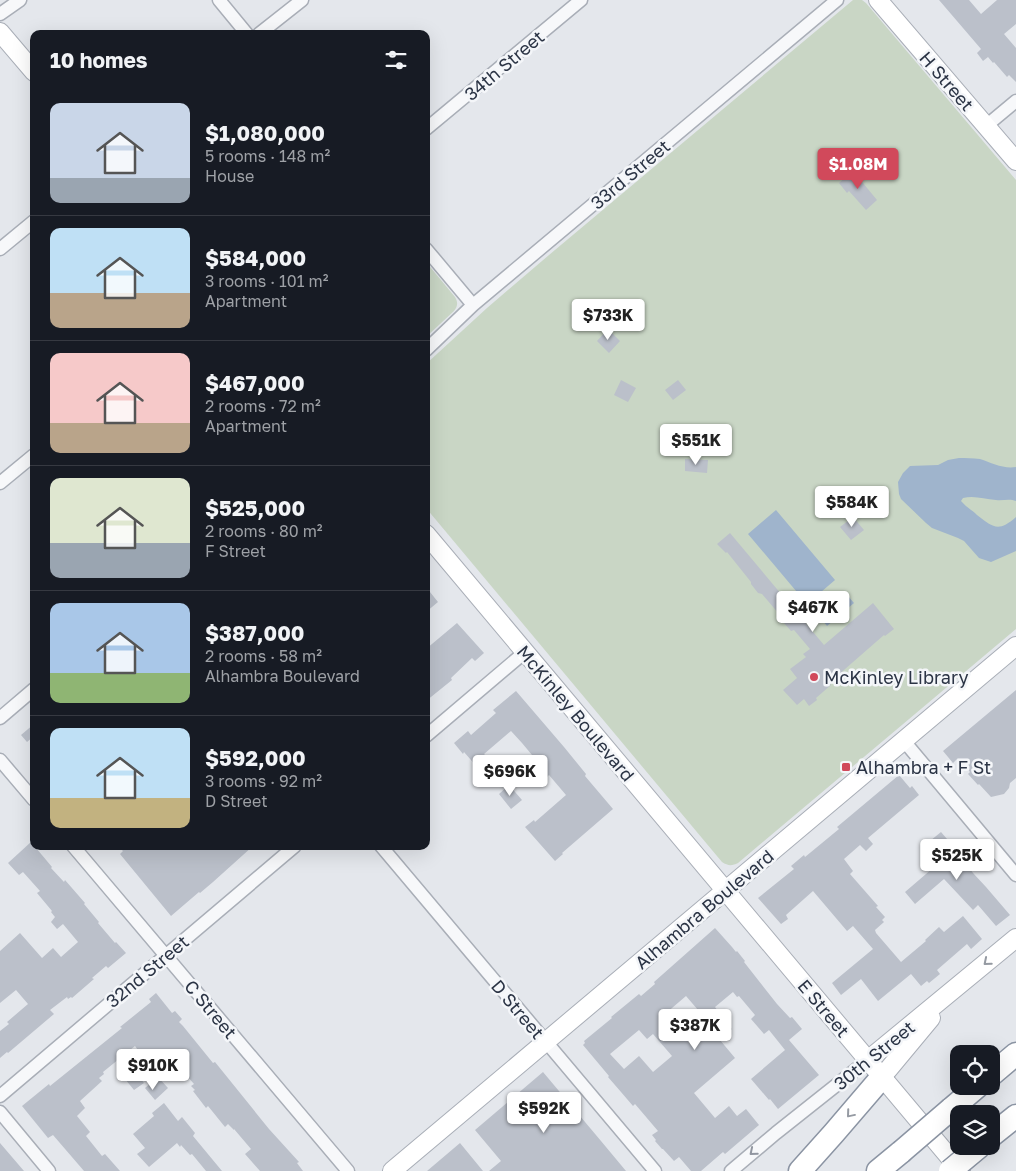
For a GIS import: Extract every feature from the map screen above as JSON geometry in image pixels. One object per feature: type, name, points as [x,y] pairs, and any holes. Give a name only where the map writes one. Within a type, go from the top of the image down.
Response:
[{"type":"highway","points":[[1000,1067],[1016,1054]]},
{"type":"highway","points":[[800,1171],[834,1133],[875,1068]]},
{"type":"highway","points":[[878,1171],[967,1095]]},
{"type":"highway","points":[[1000,1129],[1016,1116]]},
{"type":"highway","points":[[950,1171],[969,1155]]},
{"type":"street","points":[[0,14],[20,0]]},
{"type":"street","points":[[219,0],[244,30]]},
{"type":"street","points":[[264,30],[302,0]]},
{"type":"street","name":"34th Street","points":[[430,126],[581,0]]},
{"type":"street","name":"33rd Street","points":[[430,346],[473,305],[837,0]]},
{"type":"street","name":"H Street","points":[[878,0],[1016,161]]},
{"type":"street","points":[[0,32],[30,67]]},
{"type":"street","points":[[986,126],[1016,101]]},
{"type":"street","points":[[0,249],[30,224]]},
{"type":"street","points":[[430,254],[473,305]]},
{"type":"street","points":[[0,483],[30,458]]},
{"type":"street","name":"McKinley Boulevard","points":[[430,539],[726,891]]},
{"type":"street","name":"Alhambra Boulevard","points":[[392,1171],[1016,646]]},
{"type":"street","points":[[430,733],[525,652]]},
{"type":"street","points":[[0,718],[30,692]]},
{"type":"street","points":[[904,741],[1016,875]]},
{"type":"street","points":[[0,760],[30,795]]},
{"type":"street","name":"C Street","points":[[76,850],[348,1171]]},
{"type":"street","name":"32nd Street","points":[[0,1096],[290,850]]},
{"type":"street","name":"D Street","points":[[384,850],[655,1171]]},
{"type":"street","name":"E Street","points":[[726,891],[961,1171]]},
{"type":"street","points":[[875,1068],[958,986],[1016,938]]},
{"type":"street","name":"30th Street","points":[[731,1171],[776,1134],[875,1068]]},
{"type":"street","points":[[0,1112],[49,1171]]},
{"type":"green space","points":[[853,0],[862,0],[866,3],[1016,180],[1016,629],[738,863],[732,865],[722,862],[430,513],[430,360],[549,255]]},
{"type":"green space","points":[[430,267],[455,297],[457,304],[454,311],[430,333]]},
{"type":"water","points":[[959,458],[980,459],[1002,466],[1016,467],[1016,501],[971,497],[963,498],[961,501],[992,525],[1000,527],[1016,517],[1016,551],[991,562],[979,558],[964,541],[932,528],[901,499],[898,482],[910,466],[938,465],[948,460]]},
{"type":"water","points":[[776,510],[835,580],[807,604],[748,534]]},
{"type":"water","points":[[847,595],[854,603],[827,626],[820,617],[830,609],[827,603],[832,598],[837,603]]},
{"type":"building","points":[[939,0],[969,0],[981,14],[997,0],[1016,0],[1016,24],[1004,34],[1016,48],[1016,82],[1009,75],[1007,77],[988,57],[983,61],[977,53],[981,49]]},
{"type":"building","points":[[853,171],[877,200],[866,210],[839,183]]},
{"type":"building","points":[[608,329],[620,341],[609,353],[597,341]]},
{"type":"building","points":[[621,380],[636,388],[628,402],[614,395]]},
{"type":"building","points":[[678,380],[686,390],[673,400],[665,390]]},
{"type":"building","points":[[685,459],[708,460],[707,473],[685,471]]},
{"type":"building","points":[[853,517],[864,530],[851,540],[840,527]]},
{"type":"building","points":[[730,533],[824,645],[873,603],[894,629],[884,635],[829,683],[831,685],[809,706],[804,699],[797,705],[783,690],[797,678],[790,669],[806,657],[803,654],[810,649],[794,630],[791,631],[784,623],[786,622],[762,594],[758,593],[727,552],[717,544]]},
{"type":"building","points":[[430,592],[438,602],[430,609]]},
{"type":"building","points":[[457,623],[484,653],[475,661],[472,658],[451,678],[452,680],[430,698],[430,646]]},
{"type":"building","points":[[1016,690],[1016,778],[1010,783],[1009,788],[1004,794],[991,797],[968,774],[970,772],[958,758],[953,763],[943,751]]},
{"type":"building","points":[[516,691],[564,747],[586,774],[585,776],[613,809],[555,861],[525,827],[534,820],[535,822],[566,795],[549,775],[544,780],[532,765],[537,761],[522,743],[511,731],[484,754],[487,757],[484,759],[492,768],[483,776],[464,752],[463,754],[454,743],[468,731],[471,735],[496,713],[493,710]]},
{"type":"building","points":[[30,727],[30,739],[27,742],[21,735]]},
{"type":"building","points":[[899,775],[919,795],[868,838],[873,844],[866,851],[860,845],[844,859],[853,871],[850,874],[878,906],[876,907],[885,917],[882,920],[884,922],[875,930],[876,933],[901,962],[939,927],[944,932],[963,916],[982,939],[971,949],[967,944],[937,970],[940,974],[929,983],[927,981],[921,986],[911,974],[878,1001],[861,979],[841,995],[832,983],[873,949],[853,926],[847,931],[813,891],[786,915],[788,919],[781,924],[758,898],[794,869],[791,866],[839,829],[837,827]]},
{"type":"building","points":[[509,785],[522,800],[511,809],[499,794]]},
{"type":"building","points":[[941,832],[966,861],[973,873],[1010,915],[996,926],[978,905],[973,910],[944,879],[915,904],[905,892],[940,862],[925,845]]},
{"type":"building","points":[[30,843],[30,850],[38,850],[51,868],[64,882],[65,880],[85,903],[98,923],[115,943],[126,953],[108,968],[106,966],[72,998],[68,999],[67,997],[50,1010],[54,1014],[0,1058],[0,1031],[9,1024],[7,1022],[28,1004],[16,990],[0,1003],[0,951],[20,933],[42,958],[53,948],[61,957],[78,942],[63,924],[57,929],[51,922],[55,917],[52,911],[37,893],[40,891],[23,872],[19,875],[8,863]]},
{"type":"building","points":[[249,850],[171,916],[120,854],[123,851]]},
{"type":"building","points":[[715,928],[737,951],[777,1004],[802,1029],[789,1040],[819,1075],[778,1109],[751,1079],[785,1050],[769,1030],[764,1034],[751,1019],[755,1015],[739,996],[737,997],[733,992],[715,1007],[732,1029],[720,1040],[735,1058],[694,1093],[715,1118],[729,1106],[737,1116],[746,1109],[759,1125],[725,1154],[723,1152],[701,1171],[691,1171],[679,1157],[674,1161],[662,1149],[652,1135],[658,1131],[635,1104],[633,1106],[583,1045],[584,1041],[611,1017],[639,994],[641,996],[655,984],[654,982]],"holes":[[[686,996],[710,1024],[703,1030],[707,1035],[693,1047],[665,1014]],[[639,1030],[647,1039],[653,1034],[672,1056],[653,1072],[639,1056],[624,1069],[610,1054]]]},
{"type":"building","points":[[156,993],[172,1013],[175,1011],[182,1019],[179,1022],[299,1162],[297,1163],[303,1171],[260,1171],[245,1154],[251,1149],[234,1129],[228,1124],[225,1127],[208,1106],[206,1108],[193,1091],[195,1090],[191,1086],[194,1084],[173,1060],[160,1071],[146,1053],[142,1056],[135,1046],[103,1072],[104,1074],[99,1078],[102,1081],[80,1101],[85,1108],[77,1116],[90,1132],[86,1136],[102,1156],[105,1154],[120,1171],[84,1171],[53,1135],[48,1138],[22,1106],[122,1028],[120,1027],[151,1002],[149,999]]},
{"type":"building","points":[[135,1072],[144,1083],[134,1090],[125,1079]]},
{"type":"building","points":[[543,1072],[626,1171],[489,1171],[501,1161],[475,1130]]},
{"type":"building","points":[[158,1077],[168,1088],[155,1100],[145,1088]]},
{"type":"building","points":[[164,1103],[178,1121],[182,1117],[195,1133],[193,1136],[222,1171],[206,1171],[192,1154],[190,1155],[177,1143],[149,1167],[137,1154],[145,1148],[133,1134],[154,1116],[152,1113]]},
{"type":"building","points":[[0,1143],[24,1171],[0,1171]]},
{"type":"building","points":[[460,1143],[483,1171],[427,1171]]},
{"type":"place","name":"McKinley Library","points":[[814,677]]},
{"type":"place","name":"Alhambra + F St","points":[[846,767]]}]
